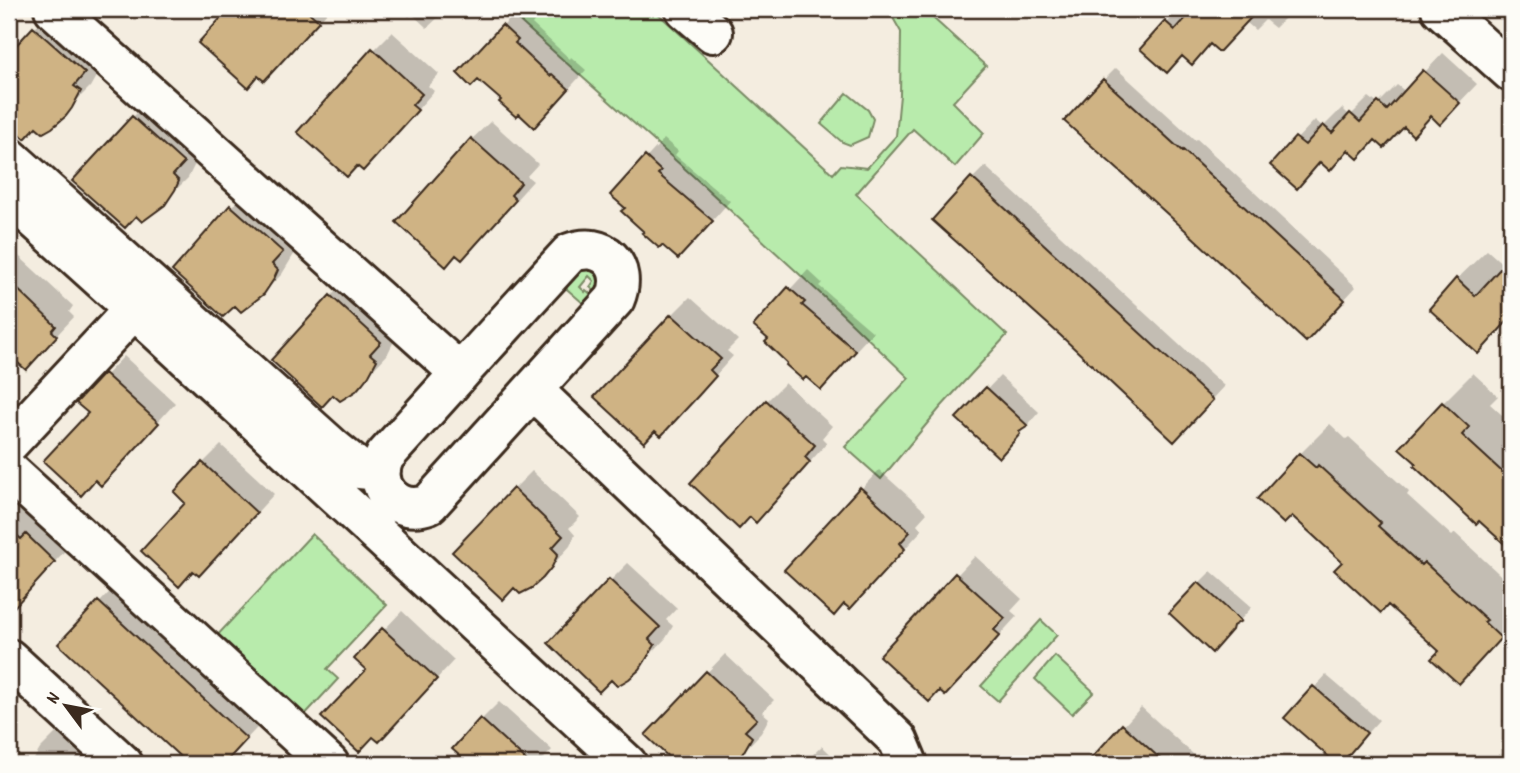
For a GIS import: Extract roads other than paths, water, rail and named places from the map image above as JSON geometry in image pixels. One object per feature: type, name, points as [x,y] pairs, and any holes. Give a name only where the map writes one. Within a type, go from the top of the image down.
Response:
[{"type":"lane","points":[[54,9],[460,373]]},
{"type":"lane","points":[[1441,9],[1511,72]]},
{"type":"lane","points":[[9,157],[333,448],[359,469],[380,471]]},
{"type":"lane","points":[[9,196],[627,764]]},
{"type":"lane","points":[[588,249],[604,253],[614,262],[619,273],[619,290],[615,299],[429,504],[415,508],[399,504],[384,490],[380,481],[385,456],[460,373],[570,253],[588,249]]},
{"type":"lane","points":[[9,443],[134,309]]},
{"type":"lane","points":[[533,390],[898,740],[908,764]]},
{"type":"lane","points":[[9,471],[329,764]]},
{"type":"lane","points":[[9,659],[123,764]]}]
